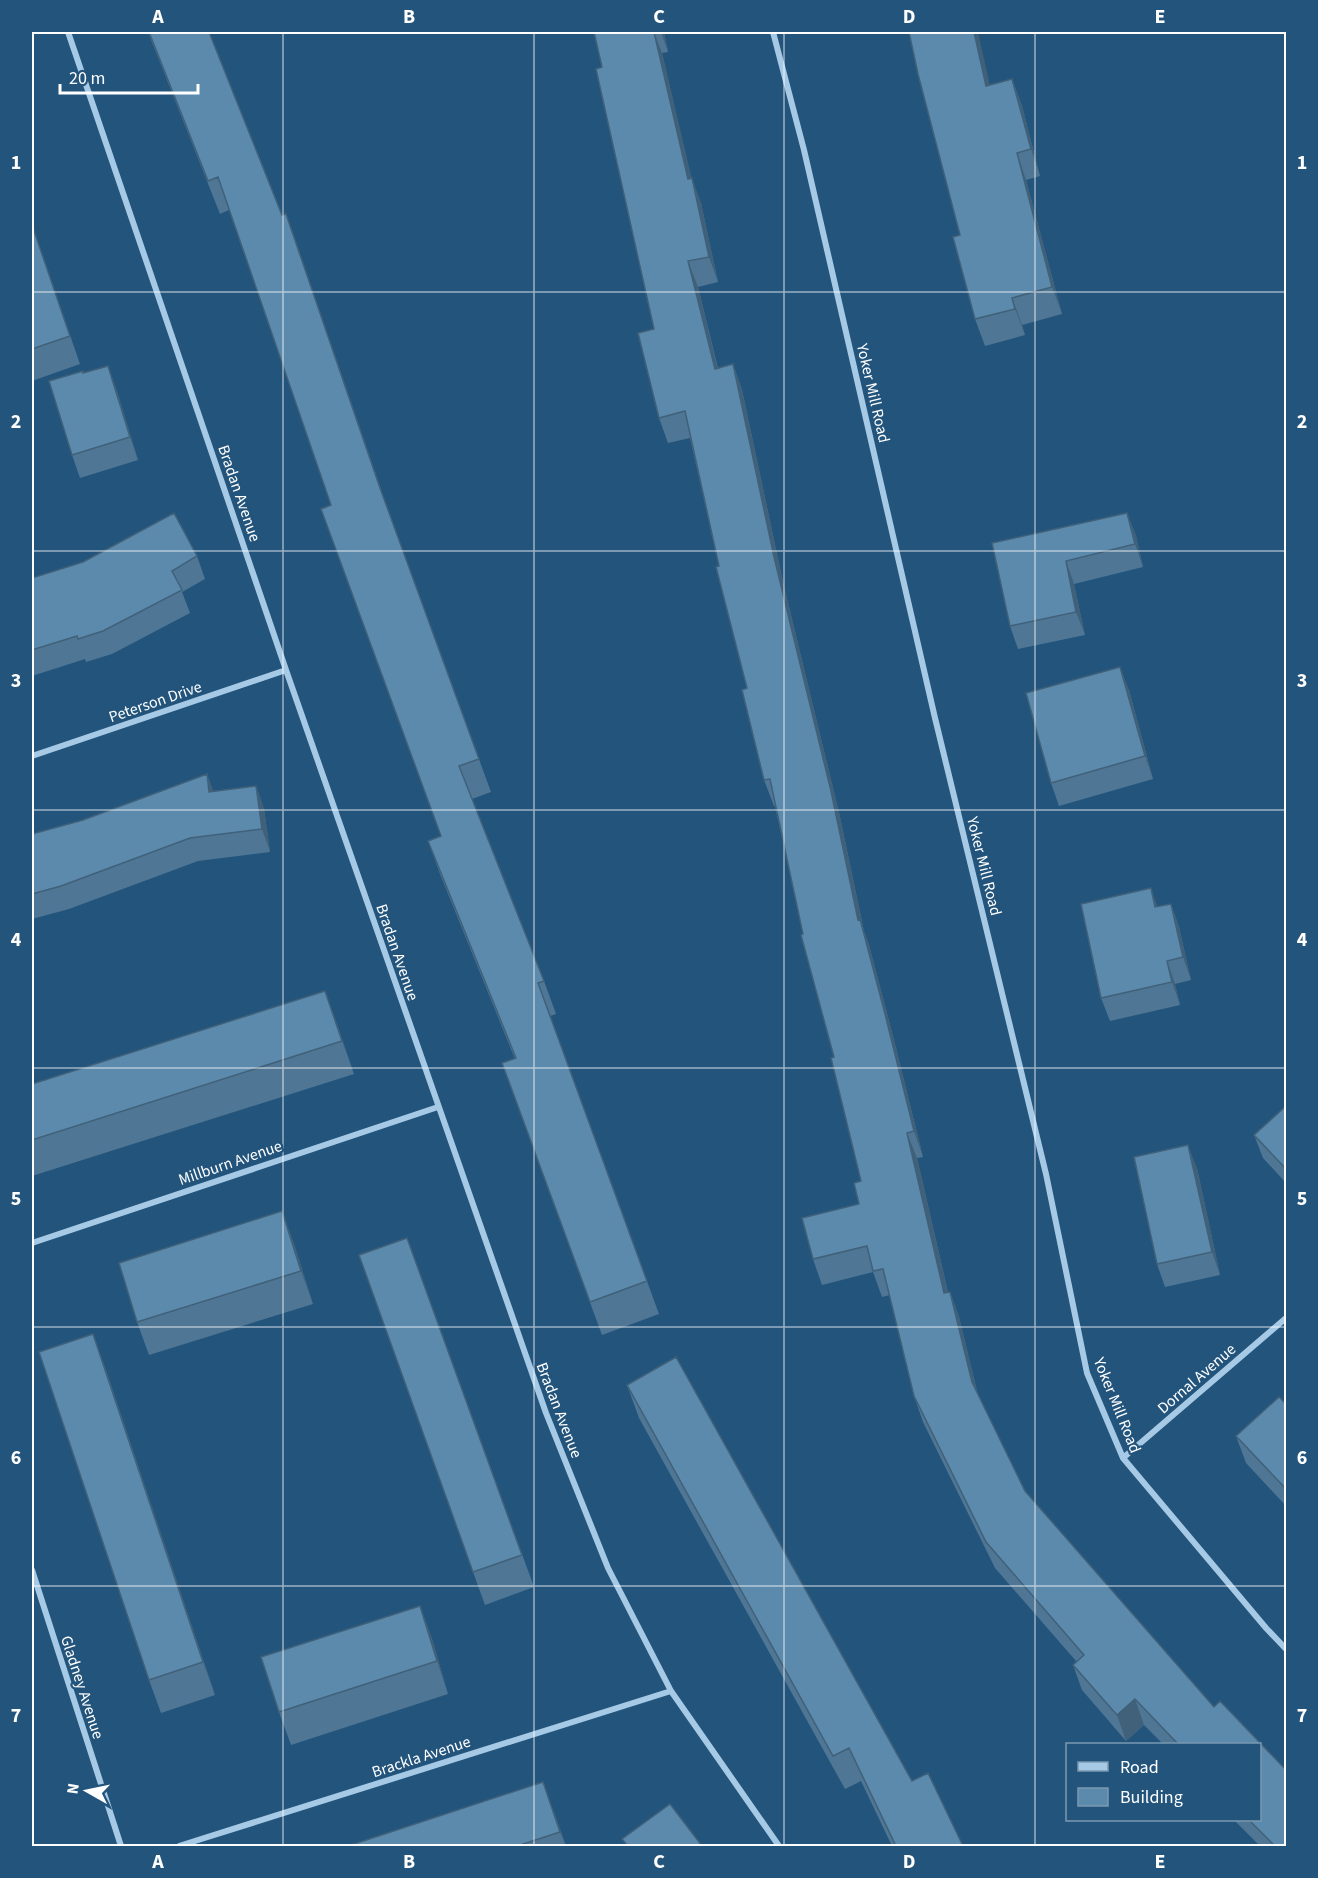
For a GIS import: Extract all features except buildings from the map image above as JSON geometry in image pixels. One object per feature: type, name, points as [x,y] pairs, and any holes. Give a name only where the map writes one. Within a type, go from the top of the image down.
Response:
[{"type":"street","name":"Bradan Avenue","points":[[68,32],[286,670],[546,1413],[608,1568],[671,1691],[779,1846]]},
{"type":"street","name":"Yoker Mill Road","points":[[773,32],[804,150],[935,718],[1046,1174],[1087,1372],[1123,1458],[1266,1628],[1287,1649]]},
{"type":"street","name":"Peterson Drive","points":[[32,756],[286,670]]},
{"type":"street","name":"Millburn Avenue","points":[[32,1243],[438,1107]]},
{"type":"street","name":"Dornal Avenue","points":[[1123,1458],[1287,1318]]},
{"type":"street","name":"Gladney Avenue","points":[[32,1570],[121,1846]]},
{"type":"street","name":"Brackla Avenue","points":[[179,1846],[671,1691]]}]
